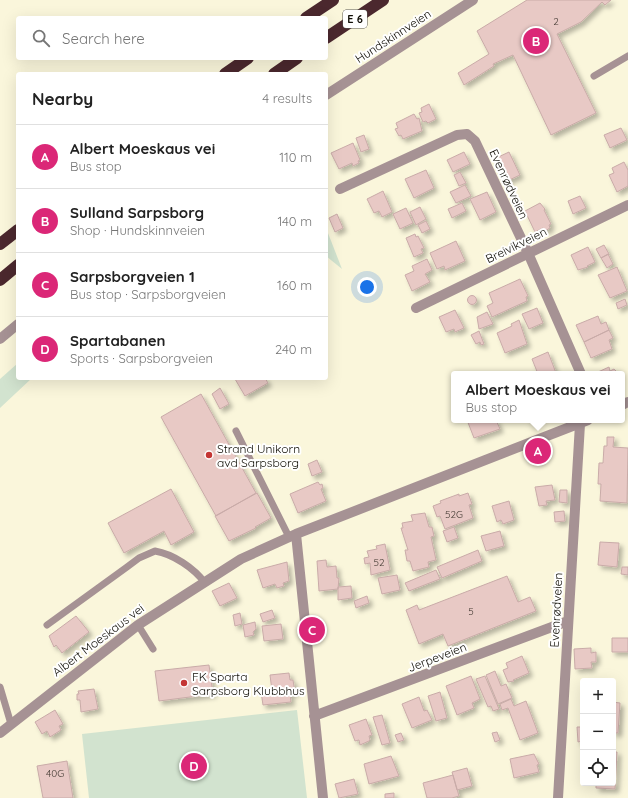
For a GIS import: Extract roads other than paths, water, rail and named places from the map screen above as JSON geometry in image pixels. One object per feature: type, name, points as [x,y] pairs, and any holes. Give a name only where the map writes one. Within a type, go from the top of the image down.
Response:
[{"type":"highway","name":"E 6","points":[[309,16],[333,0]]},
{"type":"highway","name":"E 6","points":[[328,37],[383,0]]},
{"type":"highway","points":[[228,72],[245,60]]},
{"type":"highway","points":[[277,72],[294,60]]},
{"type":"highway","points":[[0,244],[16,232]]},
{"type":"highway","points":[[0,280],[16,267]]},
{"type":"street","name":"Hundskinnveien","points":[[328,94],[473,0]]},
{"type":"street","name":"Evenrødveien","points":[[340,189],[457,135],[467,134],[475,141],[528,253],[581,371]]},
{"type":"street","name":"Breivikveien","points":[[416,308],[628,205]]},
{"type":"street","points":[[0,339],[16,326]]},
{"type":"street","name":"Albert Moeskaus vei","points":[[0,733],[138,625],[241,559],[292,536],[581,423]]},
{"type":"street","name":"Evenrødveien","points":[[558,798],[568,621],[584,423]]},
{"type":"street","points":[[292,536],[323,798]]},
{"type":"street","name":"Jerpeveien","points":[[314,716],[568,621]]},
{"type":"lane","points":[[594,76],[628,56]]},
{"type":"lane","points":[[236,430],[292,536]]},
{"type":"lane","points":[[47,625],[139,558],[155,551],[173,557],[198,575],[205,583]]},
{"type":"lane","points":[[138,625],[153,649]]},
{"type":"lane","points":[[0,687],[11,724]]},
{"type":"place","name":"Sulland Sarpsborg","points":[[536,41]]},
{"type":"place","name":"Albert Moeskaus vei","points":[[538,451]]},
{"type":"place","name":"Strand Unikorn avd Sarpsborg","points":[[209,455]]},
{"type":"place","name":"Sarpsborgveien 1","points":[[312,630]]},
{"type":"place","name":"FK Sparta Sarpsborg Klubbhus","points":[[184,683]]},
{"type":"place","name":"Spartabanen","points":[[194,766]]}]
